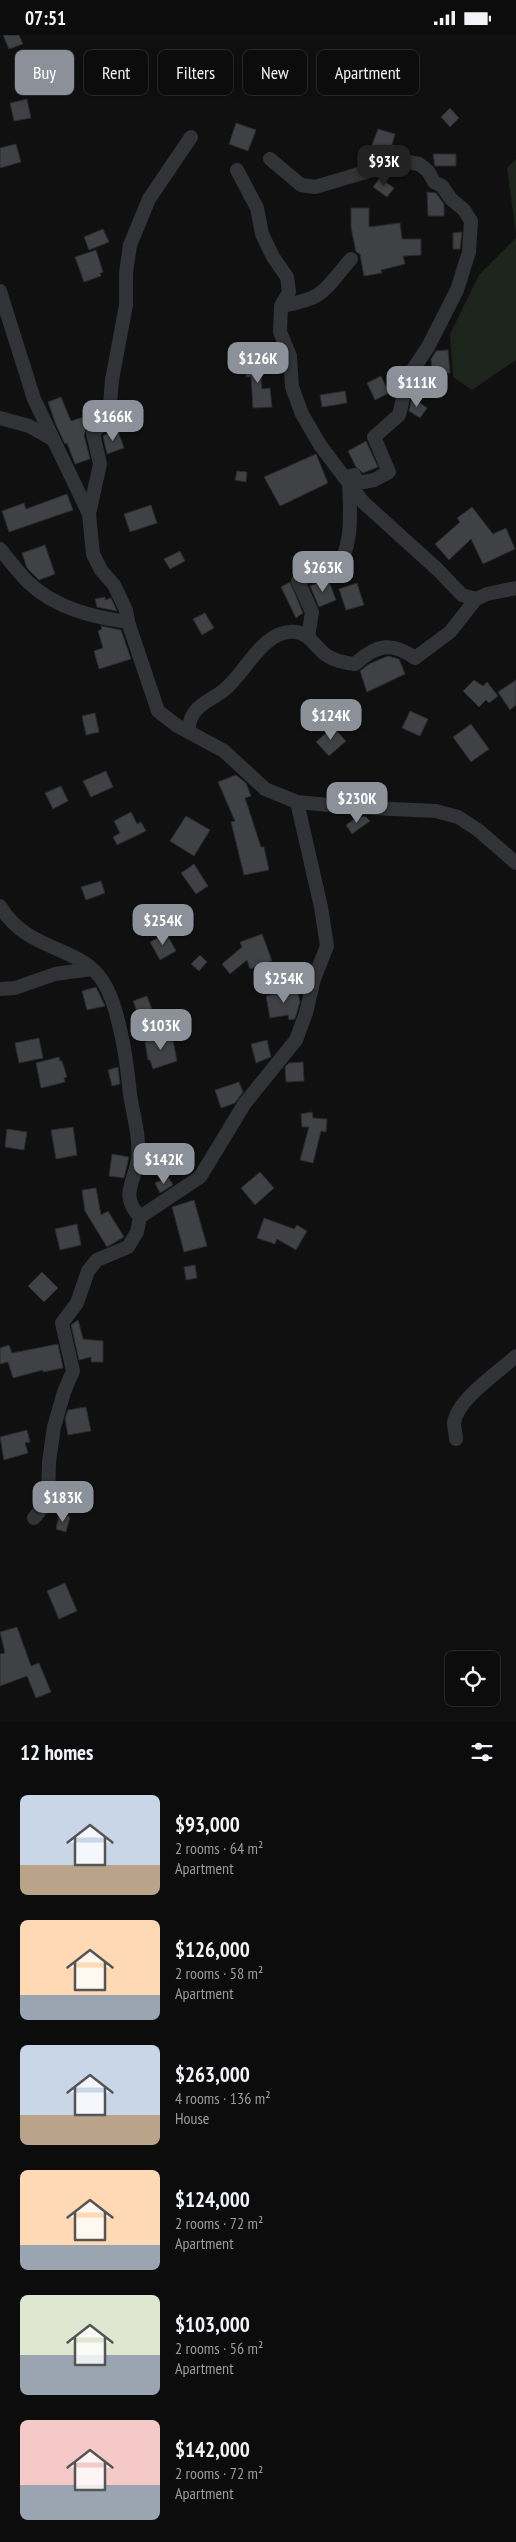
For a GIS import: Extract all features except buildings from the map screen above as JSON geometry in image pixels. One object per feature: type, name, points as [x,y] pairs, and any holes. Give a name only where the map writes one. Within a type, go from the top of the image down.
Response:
[{"type":"street","points":[[191,137],[149,199],[130,245],[126,273],[126,305],[112,380],[109,417],[93,433],[100,464],[89,514],[93,554],[100,570],[114,585],[126,610],[128,623],[158,711],[188,731],[224,751],[265,789],[297,802],[350,807],[436,811],[458,817],[478,830],[516,863]]},
{"type":"street","points":[[270,159],[301,185],[316,187],[386,166],[408,162],[419,164],[428,171],[434,182],[442,186],[451,199],[464,210],[471,221],[469,252],[458,290],[428,347],[408,377],[398,415],[374,437],[389,472],[374,480],[358,483],[354,475],[350,476],[349,541],[342,562],[334,572],[322,569],[298,581],[312,612],[308,637]]},
{"type":"street","points":[[237,170],[258,208],[262,234],[269,249],[287,277],[289,292],[282,306],[280,332],[290,356],[292,387],[302,414],[331,463],[349,481],[352,489],[364,502],[437,569],[462,595],[476,599]]},
{"type":"street","points":[[282,306],[306,302],[327,290],[351,259]]},
{"type":"street","points":[[0,291],[34,399],[89,514]]},
{"type":"street","points":[[0,418],[29,426],[52,439]]},
{"type":"street","points":[[0,549],[29,582],[56,601],[89,616],[128,623]]},
{"type":"street","points":[[188,731],[190,719],[200,706],[225,689],[269,640],[289,632],[298,632],[308,637],[325,654],[341,662],[355,664],[368,652],[380,648],[400,647],[414,658],[450,632],[476,599],[487,594],[516,588]]},
{"type":"street","points":[[34,1518],[48,1501],[49,1462],[54,1427],[64,1392],[73,1371],[62,1323],[77,1303],[88,1271],[97,1260],[128,1247],[137,1232],[140,1217],[200,1177],[246,1103],[296,1040],[306,1013],[314,979],[327,946],[321,907],[297,802]]},
{"type":"street","points":[[0,907],[14,926],[27,936],[76,958],[92,969],[102,979],[108,991],[122,1037],[138,1149],[136,1168],[128,1198],[133,1209],[140,1217]]},
{"type":"street","points":[[0,989],[15,988],[55,974],[92,969]]},
{"type":"street","points":[[456,1439],[454,1423],[457,1412],[466,1400],[516,1356]]},
{"type":"shaded area","points":[[516,159],[516,234],[507,168]]},
{"type":"shaded area","points":[[516,238],[516,360],[472,390],[453,377],[450,334],[479,275]]}]
